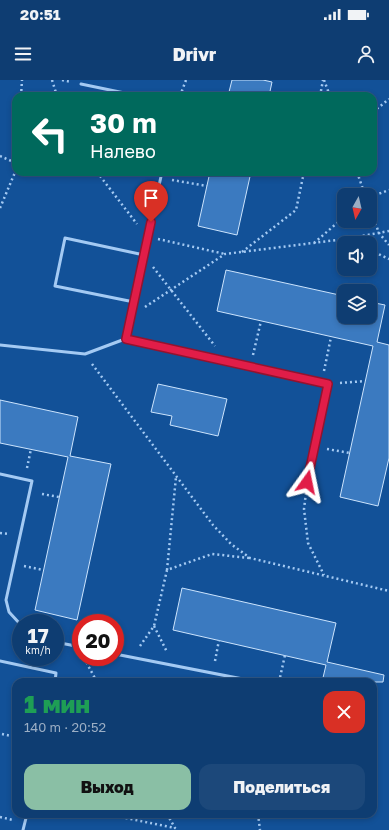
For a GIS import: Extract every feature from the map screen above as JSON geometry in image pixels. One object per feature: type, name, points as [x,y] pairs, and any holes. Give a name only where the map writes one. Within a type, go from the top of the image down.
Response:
[{"type":"lane","points":[[81,84],[120,92]]},
{"type":"lane","points":[[126,339],[161,176]]},
{"type":"lane","points":[[134,302],[55,286],[65,238],[144,255]]},
{"type":"lane","points":[[0,345],[85,354],[126,339],[328,384],[307,482]]},
{"type":"lane","points":[[0,474],[32,481],[6,600],[9,612],[12,615]]},
{"type":"lane","points":[[124,656],[238,678]]},
{"type":"lane","points":[[0,661],[56,673],[55,678]]},
{"type":"lane","points":[[24,830],[26,818]]},
{"type":"path","points":[[21,92],[22,80]]},
{"type":"path","points":[[52,80],[56,92]]},
{"type":"path","points":[[182,92],[186,80]]},
{"type":"path","points":[[321,92],[324,80]]},
{"type":"path","points":[[324,80],[328,92]]},
{"type":"path","points":[[377,109],[389,100]]},
{"type":"path","points":[[0,156],[12,161]]},
{"type":"path","points":[[0,208],[13,176]]},
{"type":"path","points":[[242,252],[296,210],[303,176]]},
{"type":"path","points":[[358,176],[363,188]]},
{"type":"path","points":[[161,179],[207,186]]},
{"type":"path","points":[[377,194],[389,190]]},
{"type":"path","points":[[314,243],[337,223]]},
{"type":"path","points":[[377,228],[379,233],[389,245]]},
{"type":"path","points":[[362,236],[389,231]]},
{"type":"path","points":[[131,316],[225,254],[337,240]]},
{"type":"path","points":[[377,253],[389,259]]},
{"type":"path","points":[[144,255],[226,362]]},
{"type":"path","points":[[250,367],[261,321]]},
{"type":"path","points":[[321,382],[331,337]]},
{"type":"path","points":[[85,354],[213,525],[231,544],[250,558]]},
{"type":"path","points":[[328,384],[365,381]]},
{"type":"path","points":[[315,446],[350,453]]},
{"type":"path","points":[[24,479],[31,449]]},
{"type":"path","points":[[133,657],[154,626],[167,570],[176,477]]},
{"type":"path","points":[[307,482],[304,509],[308,543],[325,576]]},
{"type":"path","points":[[29,492],[59,497]]},
{"type":"path","points":[[167,570],[212,554],[250,558],[389,591]]},
{"type":"path","points":[[15,563],[43,570]]},
{"type":"path","points":[[154,626],[173,665]]},
{"type":"path","points":[[212,673],[219,640]]},
{"type":"path","points":[[280,678],[285,655]]},
{"type":"path","points":[[89,666],[95,678]]},
{"type":"path","points":[[2,734],[12,737]]},
{"type":"path","points":[[125,818],[176,829]]},
{"type":"path","points":[[169,818],[176,829]]},
{"type":"path","points":[[258,818],[260,830]]},
{"type":"building","points":[[232,80],[263,80],[272,82],[270,92],[229,92]]},
{"type":"building","points":[[209,176],[250,176],[237,235],[198,226]]},
{"type":"building","points":[[226,270],[337,294],[337,324],[377,324],[377,303],[385,305],[377,342],[389,345],[389,458],[378,506],[340,497],[373,346],[217,311]]},
{"type":"building","points":[[158,384],[227,399],[218,436],[170,425],[172,416],[151,412]]},
{"type":"building","points":[[0,400],[78,417],[70,456],[111,464],[78,614],[72,614],[72,619],[64,617],[64,614],[52,614],[35,610],[68,457],[0,443]]},
{"type":"building","points":[[182,588],[336,623],[327,662],[384,675],[383,682],[377,682],[377,678],[323,678],[326,665],[173,630]]},
{"type":"route","points":[[151,222],[126,339],[328,384],[307,482]]}]
